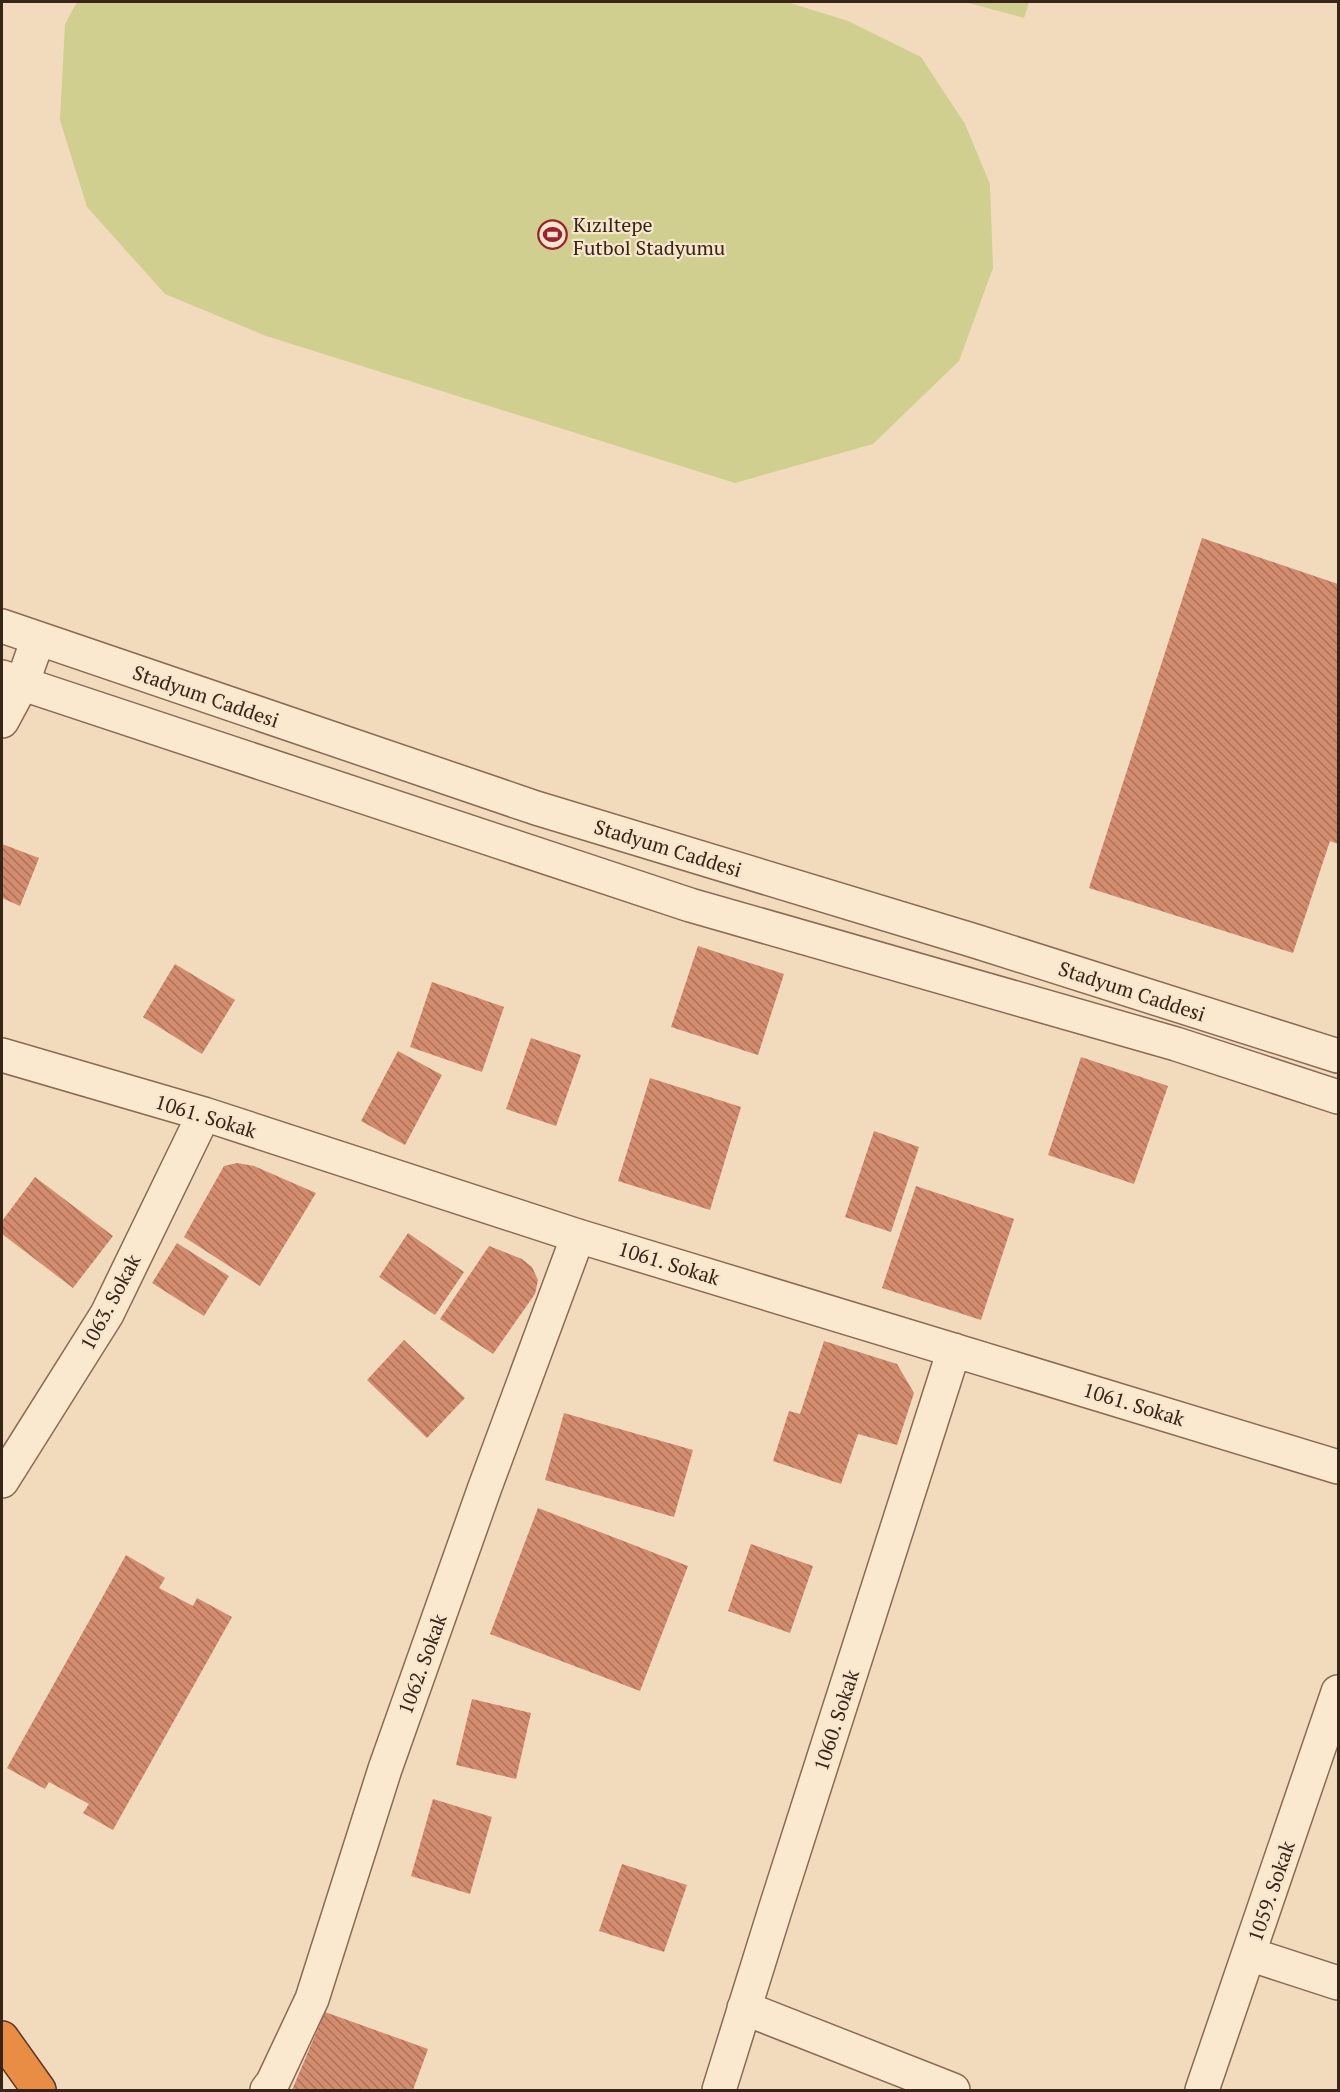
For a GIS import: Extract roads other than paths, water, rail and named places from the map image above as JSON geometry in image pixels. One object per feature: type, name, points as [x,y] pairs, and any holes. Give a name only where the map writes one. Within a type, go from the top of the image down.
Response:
[{"type":"highway","points":[[2,2038],[39,2091]]},
{"type":"street","name":"Stadyum Caddesi","points":[[2,626],[536,808],[975,941],[1338,1056]]},
{"type":"street","points":[[2,721],[12,680],[38,639]]},
{"type":"street","points":[[12,680],[690,905],[1176,1044],[1338,1097]]},
{"type":"street","name":"1061. Sokak","points":[[2,1054],[204,1114],[578,1236],[1338,1467]]},
{"type":"street","name":"1063. Sokak","points":[[2,1481],[107,1314],[204,1114]]},
{"type":"street","name":"1062. Sokak","points":[[267,2091],[312,1999],[389,1758],[484,1487],[578,1236]]},
{"type":"street","name":"1060. Sokak","points":[[719,2091],[954,1350]]},
{"type":"street","name":"1059. Sokak","points":[[1202,2091],[1338,1692]]},
{"type":"street","points":[[1249,1954],[1338,1983]]},
{"type":"street","points":[[744,2008],[953,2091]]},
{"type":"place","name":"Kızıltepe Futbol Stadyumu","points":[[552,235]]}]
